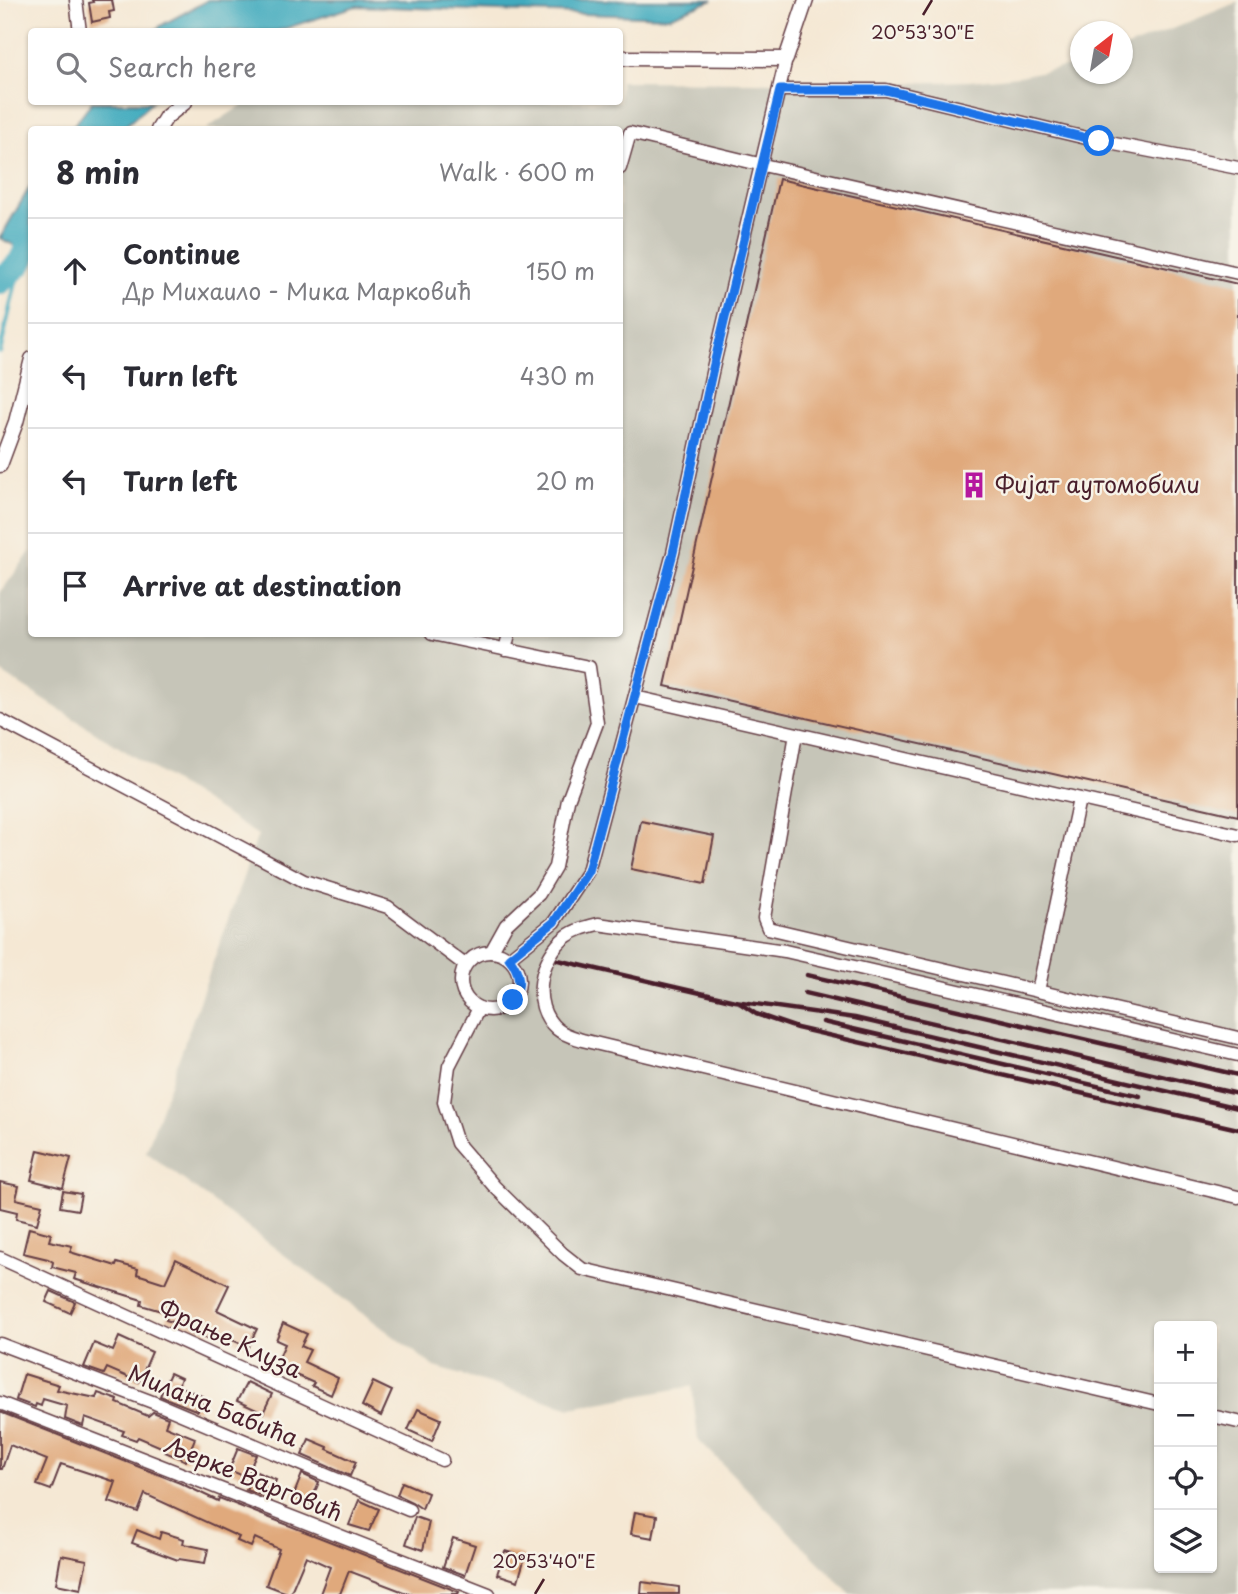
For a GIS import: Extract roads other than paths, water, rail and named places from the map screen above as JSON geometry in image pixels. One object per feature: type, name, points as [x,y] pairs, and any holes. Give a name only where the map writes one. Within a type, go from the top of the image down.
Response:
[{"type":"street","points":[[76,0],[80,28]]},
{"type":"street","points":[[509,958],[554,922],[588,871],[673,553],[713,368],[786,59],[804,7]]},
{"type":"street","points":[[623,58],[786,59]]},
{"type":"street","points":[[780,90],[886,90],[1099,141],[1238,168]]},
{"type":"street","points":[[160,126],[166,117],[181,105]]},
{"type":"street","points":[[623,157],[630,132],[763,165],[1238,273]]},
{"type":"street","points":[[0,466],[16,422],[28,375]]},
{"type":"street","points":[[446,637],[589,667],[597,723],[568,800],[555,867],[539,894],[506,925],[491,952]]},
{"type":"street","points":[[505,650],[508,637]]},
{"type":"street","points":[[635,697],[1238,835]]},
{"type":"street","points":[[0,720],[304,881],[388,907],[466,965]]},
{"type":"street","points":[[796,734],[764,918],[768,928],[1238,1038]]},
{"type":"street","points":[[1038,991],[1079,799]]},
{"type":"street","points":[[1238,1055],[785,951],[598,924],[579,928],[564,938],[546,964],[541,978],[543,1004],[555,1027],[565,1035],[1238,1197]]},
{"type":"street","points":[[481,953],[500,953],[509,958],[519,974],[517,992],[506,1006],[497,1009],[479,1008],[470,1003],[461,985],[466,965],[481,953]]},
{"type":"street","points":[[479,1008],[449,1066],[444,1102],[457,1143],[494,1186],[563,1254],[582,1269],[1154,1403]]},
{"type":"street","name":"Фрање Клуза","points":[[0,1258],[442,1460]]},
{"type":"street","name":"Милана Бабића","points":[[0,1344],[155,1403],[409,1510]]},
{"type":"street","name":"Љерке Варговић","points":[[0,1403],[489,1594]]},
{"type":"street","points":[[1217,1417],[1238,1422]]},
{"type":"water","points":[[208,0],[713,0],[669,17],[356,6],[286,28],[158,28]]},
{"type":"water","points":[[90,105],[149,105],[125,126],[73,126]]},
{"type":"water","points":[[28,190],[28,252],[0,238]]},
{"type":"waterway","points":[[0,281],[20,263],[28,247]]},
{"type":"waterway","points":[[0,352],[20,263]]},
{"type":"railway","points":[[558,960],[735,1001],[855,1018],[1238,1108]]},
{"type":"railway","points":[[807,975],[1238,1075]]},
{"type":"railway","points":[[805,993],[1238,1094]]},
{"type":"railway","points":[[741,1004],[756,1014],[797,1028],[1238,1129]]},
{"type":"railway","points":[[823,1022],[1140,1096]]},
{"type":"place","name":"Фијат аутомобили","points":[[974,485]]}]
